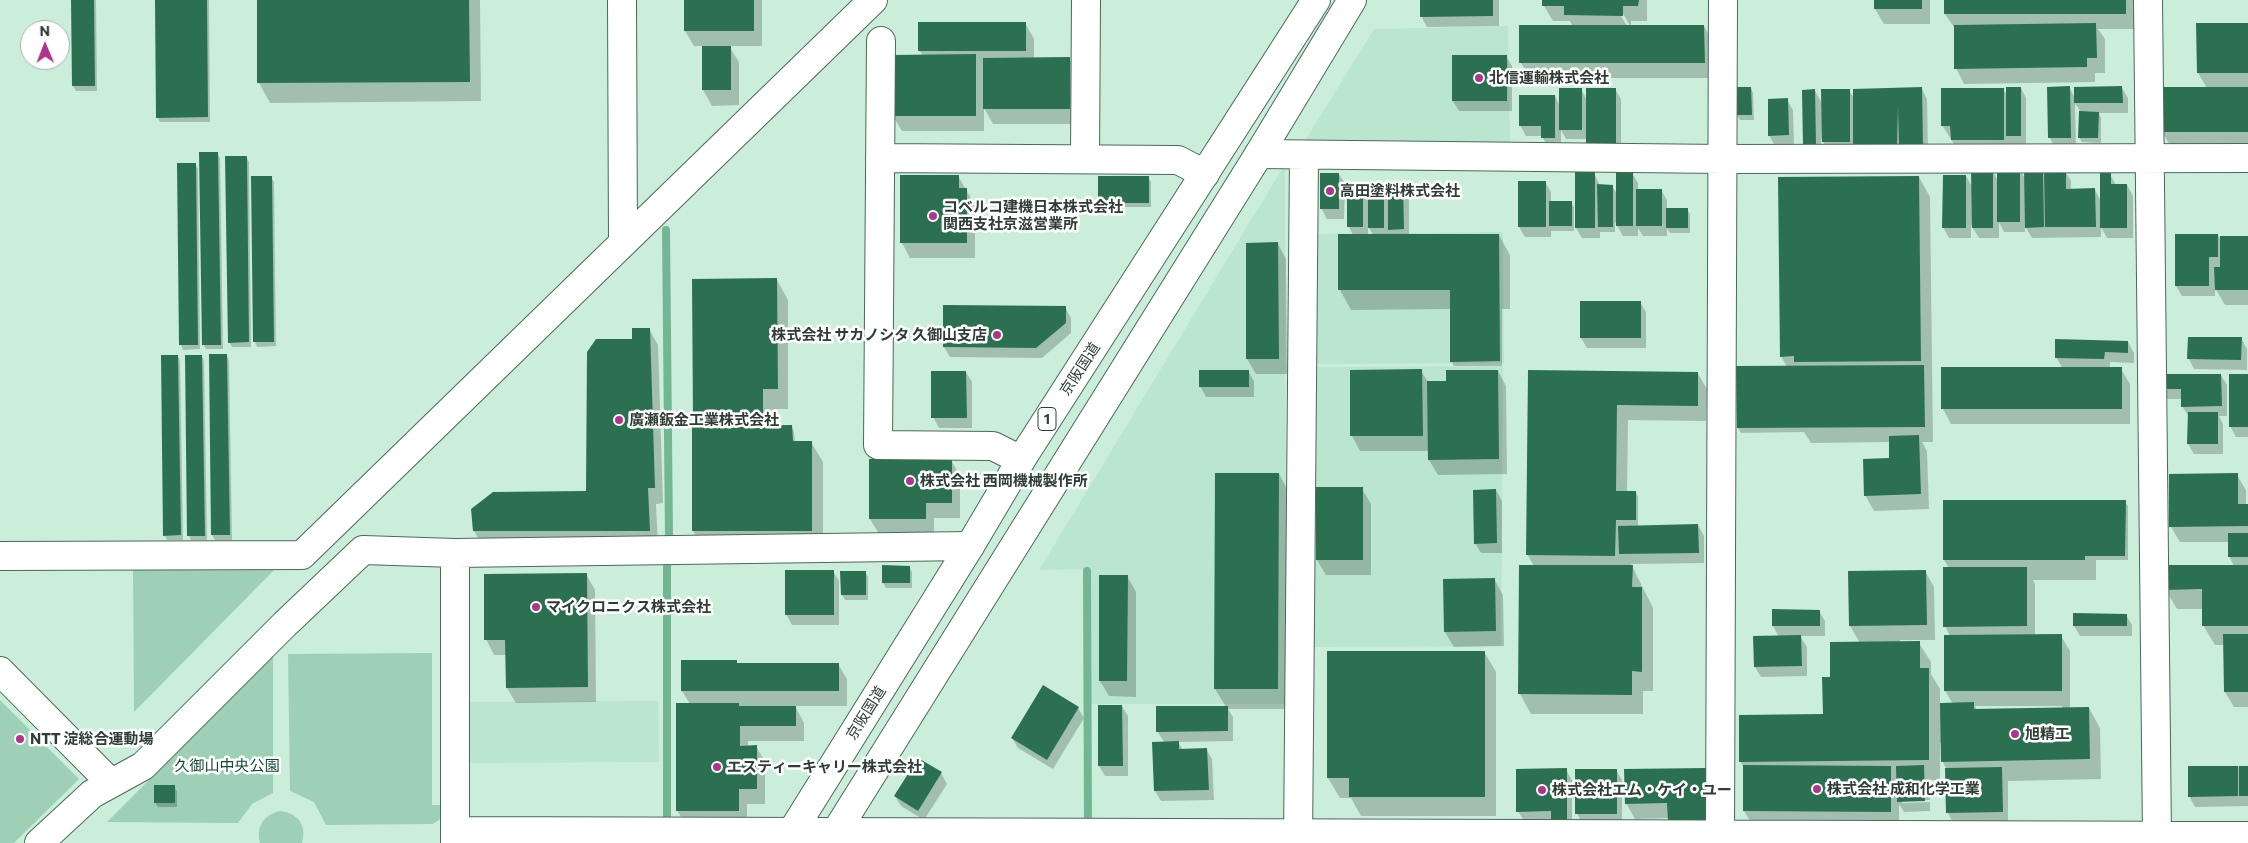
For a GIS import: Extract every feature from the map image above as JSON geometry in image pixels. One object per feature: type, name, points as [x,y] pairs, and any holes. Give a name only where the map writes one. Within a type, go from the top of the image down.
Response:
[{"type":"main road","points":[[622,0],[623,243]]},
{"type":"main road","points":[[0,556],[302,555],[873,0]]},
{"type":"main road","points":[[1085,158],[1086,0]]},
{"type":"main road","name":"京阪国道","points":[[788,838],[970,546],[1021,460],[1316,0]]},
{"type":"main road","points":[[832,838],[1259,154],[1352,0]]},
{"type":"main road","points":[[1720,835],[1723,0]]},
{"type":"main road","points":[[2148,0],[2157,836]]},
{"type":"main road","points":[[881,42],[878,445],[994,446],[1021,460]]},
{"type":"main road","points":[[1259,154],[1723,159],[2248,158]]},
{"type":"main road","points":[[1298,839],[1304,155]]},
{"type":"main road","points":[[880,158],[1178,160],[1205,174]]},
{"type":"main road","points":[[39,843],[92,794],[143,766],[285,624],[363,550],[455,553],[970,546]]},
{"type":"main road","points":[[455,553],[455,837],[749,831],[788,838],[1298,839],[1720,835],[2248,836]]},
{"type":"main road","points":[[0,671],[111,783]]},
{"type":"shaded area","points":[[1508,26],[1510,149],[1300,149],[1374,29]]},
{"type":"shaded area","points":[[1285,164],[1286,704],[1090,704],[1089,569],[1039,570]]},
{"type":"shaded area","points":[[1503,232],[1504,363],[1311,364],[1312,234]]},
{"type":"shaded area","points":[[1503,366],[1501,646],[1311,647],[1312,367]]},
{"type":"shaded area","points":[[658,701],[659,762],[467,763],[467,702]]},
{"type":"green space","points":[[281,563],[134,712],[133,564]]},
{"type":"green space","points":[[432,653],[432,805],[443,805],[443,817],[433,824],[326,825],[314,802],[290,791],[288,654]]},
{"type":"green space","name":"久御山中央公園","points":[[273,656],[273,793],[252,804],[238,823],[107,822]]},
{"type":"green space","name":"NTT 淀総合運動場","points":[[0,700],[79,779],[14,843],[0,843]]},
{"type":"green space","points":[[280,811],[292,814],[300,821],[303,831],[302,843],[260,843],[259,832],[262,823],[269,815]]},
{"type":"building","points":[[71,0],[94,0],[95,86],[72,86]]},
{"type":"building","points":[[155,0],[207,0],[208,117],[156,118]]},
{"type":"building","points":[[257,0],[469,0],[470,82],[257,83]]},
{"type":"building","points":[[684,0],[754,0],[754,31],[684,31]]},
{"type":"building","points":[[1420,0],[1493,0],[1493,16],[1420,17]]},
{"type":"building","points":[[1542,0],[1639,0],[1638,6],[1623,6],[1623,16],[1564,15],[1564,6],[1542,6]]},
{"type":"building","points":[[1874,0],[1922,0],[1922,9],[1874,9]]},
{"type":"building","points":[[1944,0],[2126,0],[2126,14],[1944,14]]},
{"type":"building","points":[[918,22],[1026,22],[1026,51],[918,51]]},
{"type":"building","points":[[2096,23],[2097,58],[2087,58],[2087,67],[1954,69],[1954,25]]},
{"type":"building","points":[[2196,23],[2248,23],[2248,73],[2197,73]]},
{"type":"building","points":[[1519,25],[1704,25],[1705,63],[1519,63]]},
{"type":"building","points":[[702,46],[731,46],[731,90],[702,90]]},
{"type":"building","points":[[976,54],[976,116],[892,116],[891,55]]},
{"type":"building","name":"北信運輸株式会社","points":[[1452,55],[1507,55],[1507,101],[1452,101]]},
{"type":"building","points":[[1070,57],[1070,109],[983,109],[983,58]]},
{"type":"building","points":[[2070,86],[2071,138],[2048,138],[2047,87]]},
{"type":"building","points":[[2122,86],[2123,103],[2074,103],[2074,87]]},
{"type":"building","points":[[1736,87],[1751,87],[1752,115],[1736,115]]},
{"type":"building","points":[[1922,87],[1923,146],[1899,147],[1898,107],[1897,146],[1853,146],[1853,89]]},
{"type":"building","points":[[2006,87],[2021,87],[2021,136],[2006,136]]},
{"type":"building","points":[[2160,87],[2248,87],[2248,132],[2161,132]]},
{"type":"building","points":[[1559,88],[1582,88],[1582,130],[1559,130]]},
{"type":"building","points":[[1586,88],[1616,88],[1616,144],[1586,144]]},
{"type":"building","points":[[1941,88],[2004,88],[2004,140],[1951,140],[1950,126],[1941,126]]},
{"type":"building","points":[[1815,89],[1816,146],[1803,146],[1802,90]]},
{"type":"building","points":[[1821,89],[1850,89],[1850,142],[1822,142]]},
{"type":"building","points":[[1519,95],[1555,95],[1555,138],[1541,138],[1541,126],[1519,126]]},
{"type":"building","points":[[1788,98],[1789,135],[1768,136],[1768,99]]},
{"type":"building","points":[[2079,111],[2099,112],[2098,138],[2078,138]]},
{"type":"building","points":[[199,152],[218,152],[221,345],[202,345]]},
{"type":"building","points":[[225,156],[247,156],[249,342],[228,343]]},
{"type":"building","points":[[177,163],[196,163],[198,345],[179,345]]},
{"type":"building","points":[[1997,167],[2020,168],[2020,222],[1997,222]]},
{"type":"building","points":[[1993,169],[1993,228],[1972,228],[1971,170]]},
{"type":"building","points":[[2066,169],[2066,189],[2095,188],[2096,227],[2045,227],[2044,170]]},
{"type":"building","points":[[2024,170],[2043,170],[2044,227],[2025,228]]},
{"type":"building","points":[[1575,172],[1595,172],[1595,228],[1575,228]]},
{"type":"building","points":[[1616,172],[1633,172],[1633,226],[1616,226]]},
{"type":"building","name":"高田塗料株式会社","points":[[1320,173],[1339,173],[1339,209],[1320,209]]},
{"type":"building","points":[[2100,173],[2111,173],[2111,184],[2127,184],[2127,228],[2100,228]]},
{"type":"building","name":"コベルコ建機日本株式会社 関西支社京滋営業所","points":[[900,175],[959,175],[959,188],[967,188],[967,243],[900,243]]},
{"type":"building","points":[[1943,175],[1966,175],[1966,228],[1942,228]]},
{"type":"building","points":[[251,176],[272,176],[274,342],[253,342]]},
{"type":"building","points":[[1098,176],[1149,176],[1149,203],[1098,203]]},
{"type":"building","points":[[1919,176],[1921,361],[1794,362],[1794,356],[1780,357],[1778,177]]},
{"type":"building","points":[[1518,181],[1546,181],[1546,227],[1518,227]]},
{"type":"building","points":[[1363,182],[1363,227],[1347,227],[1347,183]]},
{"type":"building","points":[[1368,183],[1384,183],[1384,228],[1368,228]]},
{"type":"building","points":[[1388,183],[1403,183],[1404,229],[1388,230]]},
{"type":"building","points":[[1597,184],[1613,185],[1613,227],[1598,227]]},
{"type":"building","points":[[1636,189],[1662,189],[1662,226],[1636,226]]},
{"type":"building","points":[[1549,201],[1572,201],[1572,226],[1549,226]]},
{"type":"building","points":[[1666,208],[1688,208],[1688,228],[1666,228]]},
{"type":"building","points":[[1338,234],[1499,234],[1500,361],[1450,362],[1450,290],[1338,290]]},
{"type":"building","points":[[2175,234],[2218,234],[2218,257],[2209,257],[2209,286],[2175,286]]},
{"type":"building","points":[[2220,236],[2248,236],[2248,290],[2215,290],[2214,267],[2220,267]]},
{"type":"building","points":[[1278,242],[1279,359],[1246,359],[1246,243]]},
{"type":"building","points":[[777,278],[778,389],[763,389],[763,420],[693,421],[692,279]]},
{"type":"building","points":[[1580,301],[1641,301],[1641,338],[1580,338]]},
{"type":"building","name":"株式会社 サカノシタ 久御山支店","points":[[943,305],[1066,306],[1066,323],[1036,348],[943,347]]},
{"type":"building","name":"廣瀬鈑金工業株式会社","points":[[632,328],[650,328],[655,488],[648,488],[650,531],[473,531],[471,509],[493,492],[586,491],[587,352],[596,339],[632,339]]},
{"type":"building","points":[[2188,337],[2242,337],[2241,360],[2187,359]]},
{"type":"building","points":[[2055,339],[2128,341],[2128,353],[2105,352],[2104,359],[2055,358]]},
{"type":"building","points":[[209,354],[227,354],[230,535],[211,535]]},
{"type":"building","points":[[161,355],[178,355],[181,535],[163,536]]},
{"type":"building","points":[[185,355],[202,355],[205,536],[187,536]]},
{"type":"building","points":[[1924,365],[1925,427],[1737,428],[1736,366]]},
{"type":"building","points":[[1941,367],[2122,367],[2122,409],[1941,409]]},
{"type":"building","points":[[1422,369],[1423,436],[1350,436],[1350,370]]},
{"type":"building","points":[[1199,370],[1249,370],[1249,387],[1199,387]]},
{"type":"building","points":[[1446,370],[1498,370],[1499,459],[1428,460],[1427,381],[1446,381]]},
{"type":"building","points":[[1528,370],[1698,372],[1698,406],[1617,405],[1616,491],[1636,491],[1636,520],[1616,520],[1615,556],[1526,555]]},
{"type":"building","points":[[931,371],[966,371],[967,418],[931,418]]},
{"type":"building","points":[[2159,374],[2221,374],[2222,406],[2181,407],[2181,389],[2159,389]]},
{"type":"building","points":[[2229,374],[2248,374],[2248,427],[2229,427]]},
{"type":"building","points":[[2188,412],[2218,412],[2218,444],[2187,444]]},
{"type":"building","points":[[792,425],[793,441],[812,441],[812,531],[692,531],[692,426]]},
{"type":"building","points":[[1919,435],[1921,494],[1864,496],[1863,459],[1889,458],[1889,436]]},
{"type":"building","name":"株式会社 西岡機械製作所","points":[[869,459],[952,459],[952,503],[926,503],[926,519],[869,519]]},
{"type":"building","points":[[1215,473],[1279,473],[1278,689],[1214,689]]},
{"type":"building","points":[[2238,473],[2238,504],[2248,504],[2248,526],[2169,527],[2169,474]]},
{"type":"building","points":[[1316,487],[1363,487],[1363,560],[1316,560]]},
{"type":"building","points":[[1496,489],[1497,543],[1474,544],[1473,490]]},
{"type":"building","points":[[1943,500],[2126,500],[2125,556],[2085,556],[2085,560],[1943,560]]},
{"type":"building","points":[[1698,524],[1699,553],[1619,554],[1618,526]]},
{"type":"building","points":[[2228,533],[2248,533],[2248,557],[2228,557]]},
{"type":"building","points":[[882,565],[910,566],[910,583],[882,583]]},
{"type":"building","points":[[1519,565],[1633,565],[1632,587],[1642,587],[1642,672],[1632,671],[1632,695],[1518,694]]},
{"type":"building","points":[[2164,565],[2248,565],[2248,626],[2202,626],[2202,589],[2164,590]]},
{"type":"building","points":[[1943,567],[2027,567],[2027,626],[1943,627]]},
{"type":"building","points":[[785,570],[834,570],[834,615],[785,615]]},
{"type":"building","points":[[1926,570],[1927,625],[1849,626],[1848,571]]},
{"type":"building","points":[[840,571],[866,571],[866,595],[841,595]]},
{"type":"building","name":"マイクロニクス株式会社","points":[[587,573],[588,687],[506,688],[505,640],[484,640],[484,574]]},
{"type":"building","points":[[1099,575],[1128,575],[1127,681],[1099,681]]},
{"type":"building","points":[[1495,578],[1496,631],[1444,632],[1443,579]]},
{"type":"building","points":[[1772,609],[1820,610],[1820,626],[1772,626]]},
{"type":"building","points":[[2073,613],[2127,614],[2127,626],[2073,626]]},
{"type":"building","points":[[2062,634],[2062,691],[1944,691],[1944,635]]},
{"type":"building","points":[[2223,634],[2248,634],[2248,692],[2224,692]]},
{"type":"building","points":[[1801,635],[1802,666],[1754,667],[1753,636]]},
{"type":"building","points":[[1920,641],[1920,668],[1929,668],[1929,760],[1739,762],[1739,715],[1823,714],[1822,677],[1830,677],[1830,642]]},
{"type":"building","points":[[1327,651],[1485,651],[1485,797],[1349,797],[1349,778],[1327,778]]},
{"type":"building","points":[[681,660],[737,660],[737,663],[839,663],[839,691],[681,691]]},
{"type":"building","points":[[1043,685],[1079,707],[1047,760],[1011,738]]},
{"type":"building","name":"旭精工","points":[[1974,702],[1974,709],[2089,707],[2090,759],[1941,762],[1940,703]]},
{"type":"building","name":"エスティーキャリー株式会社","points":[[676,703],[739,703],[739,706],[796,706],[796,726],[740,726],[740,746],[757,745],[757,789],[739,789],[739,811],[676,811]]},
{"type":"building","points":[[1098,705],[1122,705],[1123,766],[1098,766]]},
{"type":"building","points":[[1156,706],[1228,706],[1228,731],[1156,732]]},
{"type":"building","points":[[1179,741],[1179,749],[1207,748],[1209,790],[1154,791],[1152,742]]},
{"type":"building","points":[[918,758],[942,772],[918,811],[894,796]]},
{"type":"building","name":"株式会社 成和化学工業","points":[[1743,765],[1891,766],[1891,812],[1743,811]]},
{"type":"building","points":[[1924,765],[1925,801],[1897,802],[1896,766]]},
{"type":"building","points":[[2188,766],[2238,766],[2238,796],[2188,797]]},
{"type":"building","points":[[2239,766],[2248,766],[2248,796],[2239,796]]},
{"type":"building","points":[[2002,767],[2003,812],[1946,813],[1945,768]]},
{"type":"building","name":"株式会社エム・ケイ・ユー","points":[[1567,768],[1567,824],[1551,824],[1551,811],[1516,812],[1516,769]]},
{"type":"building","points":[[1706,768],[1707,821],[1668,821],[1667,803],[1625,804],[1624,769]]},
{"type":"building","points":[[1575,769],[1617,769],[1617,814],[1575,814]]},
{"type":"building","points":[[154,785],[175,785],[175,803],[154,803]]},
{"type":"waterway","points":[[666,230],[669,537],[667,568],[667,826]]},
{"type":"waterway","points":[[1087,571],[1088,829]]},
{"type":"place","name":"北信運輸株式会社","points":[[1479,78]]},
{"type":"place","name":"高田塗料株式会社","points":[[1330,191]]},
{"type":"place","name":"コベルコ建機日本株式会社 関西支社京滋営業所","points":[[933,216]]},
{"type":"place","name":"株式会社 サカノシタ 久御山支店","points":[[997,335]]},
{"type":"place","name":"廣瀬鈑金工業株式会社","points":[[619,420]]},
{"type":"place","name":"株式会社 西岡機械製作所","points":[[910,481]]},
{"type":"place","name":"マイクロニクス株式会社","points":[[536,607]]},
{"type":"place","name":"旭精工","points":[[2015,734]]},
{"type":"place","name":"NTT 淀総合運動場","points":[[20,739]]},
{"type":"place","name":"エスティーキャリー株式会社","points":[[717,767]]},
{"type":"place","name":"株式会社 成和化学工業","points":[[1817,789]]},
{"type":"place","name":"株式会社エム・ケイ・ユー","points":[[1542,790]]}]
